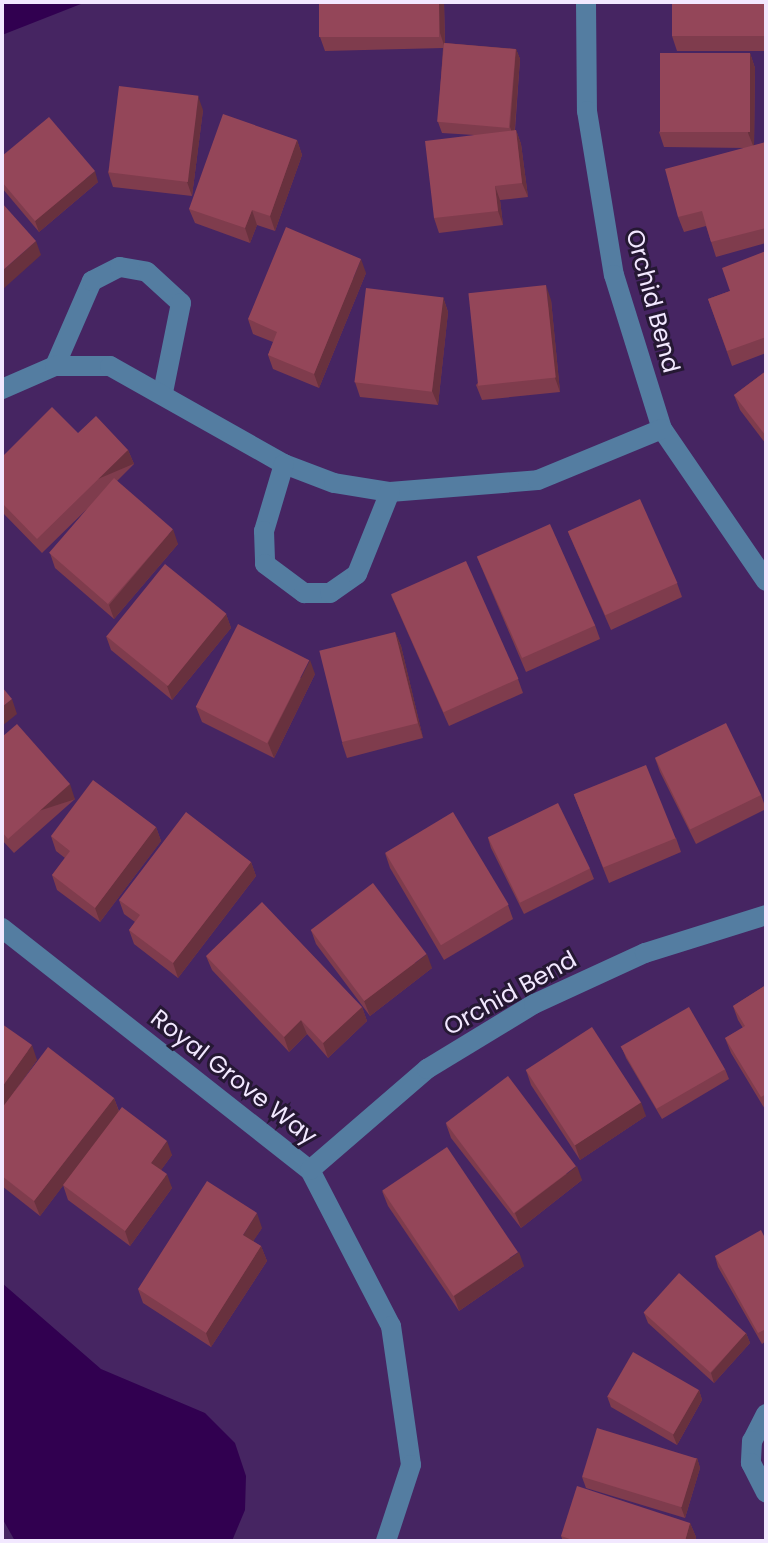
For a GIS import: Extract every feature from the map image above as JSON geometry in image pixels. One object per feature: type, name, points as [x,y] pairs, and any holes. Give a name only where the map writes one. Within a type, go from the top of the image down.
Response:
[{"type":"street","name":"Orchid Bend","points":[[586,2],[587,111],[614,275],[662,429],[766,581]]},
{"type":"street","points":[[55,366],[92,281],[120,267],[147,272],[181,303],[163,392]]},
{"type":"street","points":[[2,389],[55,366],[110,366],[163,392],[284,464],[334,483],[390,492],[538,480],[662,429]]},
{"type":"street","points":[[284,464],[264,531],[265,564],[304,593],[330,593],[357,574],[390,492]]},
{"type":"street","name":"Orchid Bend","points":[[310,1170],[427,1069],[534,1004],[645,953],[766,915]]},
{"type":"street","name":"Royal Grove Way","points":[[2,928],[310,1170],[391,1326],[411,1465],[386,1541]]},
{"type":"street","points":[[766,1414],[752,1441],[751,1463],[766,1492]]},
{"type":"shaded area","points":[[2,2],[86,2],[2,35]]},
{"type":"shaded area","points":[[2,1283],[101,1369],[205,1413],[235,1443],[246,1476],[245,1510],[232,1541],[15,1541],[2,1518]]},
{"type":"building","points":[[319,2],[439,2],[439,37],[319,37]]},
{"type":"building","points":[[672,2],[764,2],[764,36],[672,36]]},
{"type":"building","points":[[444,43],[516,49],[509,128],[437,122]]},
{"type":"building","points":[[660,53],[750,53],[750,132],[660,132]]},
{"type":"building","points":[[119,86],[198,96],[188,182],[108,172]]},
{"type":"building","points":[[223,114],[297,140],[270,216],[252,210],[245,228],[189,209]]},
{"type":"building","points":[[49,117],[95,171],[35,221],[2,182],[2,156]]},
{"type":"building","points":[[516,130],[522,183],[495,186],[498,211],[434,218],[425,141]]},
{"type":"building","points":[[766,142],[766,228],[711,242],[702,211],[678,217],[665,169]]},
{"type":"building","points":[[2,203],[36,241],[2,271]]},
{"type":"building","points":[[286,227],[361,259],[314,374],[268,355],[277,332],[248,319]]},
{"type":"building","points":[[766,251],[766,337],[727,351],[708,299],[730,291],[722,268]]},
{"type":"building","points":[[546,285],[556,377],[478,386],[468,293]]},
{"type":"building","points":[[366,288],[443,298],[432,392],[354,382]]},
{"type":"building","points":[[766,371],[766,436],[734,395]]},
{"type":"building","points":[[52,407],[78,433],[96,416],[128,450],[37,539],[2,503],[2,457]]},
{"type":"building","points":[[114,478],[173,529],[108,604],[49,553]]},
{"type":"building","points":[[640,499],[677,583],[605,615],[568,531]]},
{"type":"building","points":[[550,524],[595,625],[522,658],[477,557]]},
{"type":"building","points":[[466,561],[518,679],[444,712],[391,594]]},
{"type":"building","points":[[165,564],[226,614],[168,686],[106,636]]},
{"type":"building","points":[[238,624],[309,660],[267,743],[196,707]]},
{"type":"building","points":[[395,632],[418,723],[342,742],[319,651]]},
{"type":"building","points":[[2,687],[12,699],[2,707]]},
{"type":"building","points":[[726,723],[761,795],[690,830],[655,758]]},
{"type":"building","points":[[17,724],[70,784],[8,839],[2,832],[2,737]]},
{"type":"building","points":[[646,765],[676,838],[603,867],[574,794]]},
{"type":"building","points":[[93,780],[156,827],[95,908],[52,875],[70,851],[51,836]]},
{"type":"building","points":[[558,803],[590,869],[520,903],[488,837]]},
{"type":"building","points":[[186,812],[251,862],[173,963],[129,930],[140,915],[119,900]]},
{"type":"building","points":[[453,812],[509,905],[441,945],[385,853]]},
{"type":"building","points":[[373,883],[427,954],[364,1001],[311,930]]},
{"type":"building","points":[[262,902],[362,1007],[323,1043],[301,1020],[284,1037],[206,956]]},
{"type":"building","points":[[766,985],[766,1094],[761,1097],[725,1038],[745,1026],[733,1006]]},
{"type":"building","points":[[689,1007],[725,1069],[657,1109],[621,1046]]},
{"type":"building","points":[[2,1024],[32,1045],[2,1087]]},
{"type":"building","points":[[592,1027],[641,1102],[575,1146],[526,1070]]},
{"type":"building","points":[[48,1047],[114,1098],[34,1201],[2,1176],[2,1108]]},
{"type":"building","points":[[508,1076],[576,1166],[514,1213],[446,1123]]},
{"type":"building","points":[[122,1107],[167,1141],[151,1163],[167,1174],[125,1231],[63,1185]]},
{"type":"building","points":[[447,1147],[518,1252],[453,1296],[382,1191]]},
{"type":"building","points":[[207,1181],[257,1213],[243,1235],[261,1246],[206,1333],[138,1289]]},
{"type":"building","points":[[761,1230],[766,1240],[766,1329],[758,1333],[715,1256]]},
{"type":"building","points":[[679,1273],[746,1333],[710,1373],[644,1312]]},
{"type":"building","points":[[633,1352],[699,1390],[673,1434],[608,1396]]},
{"type":"building","points":[[597,1428],[696,1458],[682,1507],[582,1477]]},
{"type":"building","points":[[577,1486],[690,1523],[685,1541],[576,1541],[561,1536]]}]
